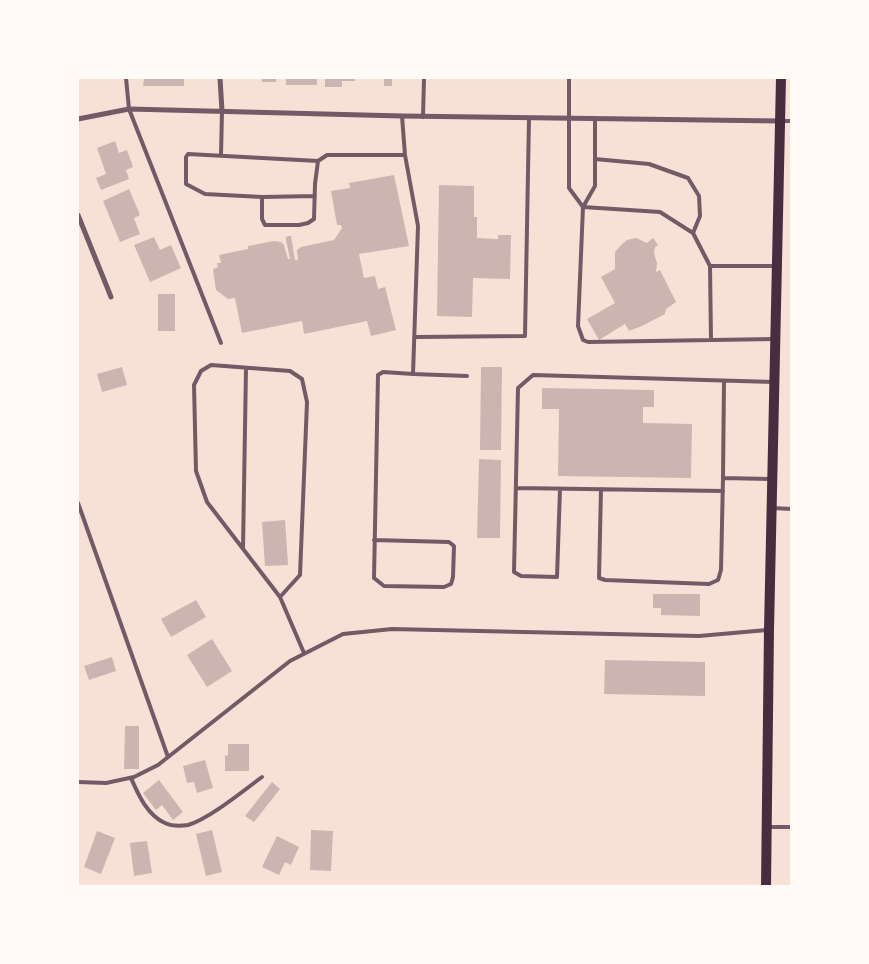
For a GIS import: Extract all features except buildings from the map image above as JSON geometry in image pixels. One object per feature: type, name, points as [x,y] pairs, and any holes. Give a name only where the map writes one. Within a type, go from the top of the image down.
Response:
[{"type":"main road","points":[[766,886],[769,630],[781,78]]},
{"type":"street","points":[[220,78],[222,111]]},
{"type":"street","points":[[78,119],[129,109],[423,117],[780,121]]},
{"type":"street","points":[[78,215],[111,297]]},
{"type":"lane","points":[[126,78],[129,109],[221,343]]},
{"type":"lane","points":[[423,117],[424,78]]},
{"type":"lane","points":[[569,78],[569,188],[583,207],[660,212],[693,233],[710,266],[711,340]]},
{"type":"lane","points":[[221,156],[222,111]]},
{"type":"lane","points":[[402,116],[405,155],[418,226],[413,374]]},
{"type":"lane","points":[[414,336],[525,336],[529,118]]},
{"type":"lane","points":[[595,119],[595,186],[583,207],[578,326],[583,340],[588,342],[775,339]]},
{"type":"lane","points":[[780,121],[792,121]]},
{"type":"lane","points":[[315,196],[262,197],[204,194],[186,184],[186,156],[188,154],[318,161],[327,155],[405,155]]},
{"type":"lane","points":[[595,159],[649,164],[688,178],[699,196],[700,216],[693,233]]},
{"type":"lane","points":[[262,197],[262,219],[265,225],[299,225],[308,223],[314,219],[318,161]]},
{"type":"lane","points":[[710,266],[777,266]]},
{"type":"lane","points":[[280,597],[300,575],[307,402],[302,379],[290,371],[211,365],[201,372],[194,385],[196,471],[207,502],[280,597],[304,653]]},
{"type":"lane","points":[[242,548],[246,368]]},
{"type":"lane","points":[[374,540],[449,542],[454,546],[451,584],[444,586],[384,586],[374,578],[374,540],[378,375],[383,372],[467,376]]},
{"type":"lane","points":[[560,488],[557,577],[521,576],[514,572],[518,388],[533,375],[774,382]]},
{"type":"lane","points":[[601,489],[599,578],[605,580],[709,584],[718,580],[721,570],[724,381]]},
{"type":"lane","points":[[723,478],[772,479]]},
{"type":"lane","points":[[516,488],[723,491]]},
{"type":"lane","points":[[78,503],[168,757]]},
{"type":"lane","points":[[772,508],[792,509]]},
{"type":"lane","points":[[78,782],[106,783],[131,778],[158,765],[290,661],[344,634],[392,629],[699,636],[769,630]]},
{"type":"lane","points":[[131,778],[141,800],[149,810],[165,823],[187,825],[202,818],[262,777]]},
{"type":"lane","points":[[768,827],[792,827]]}]
